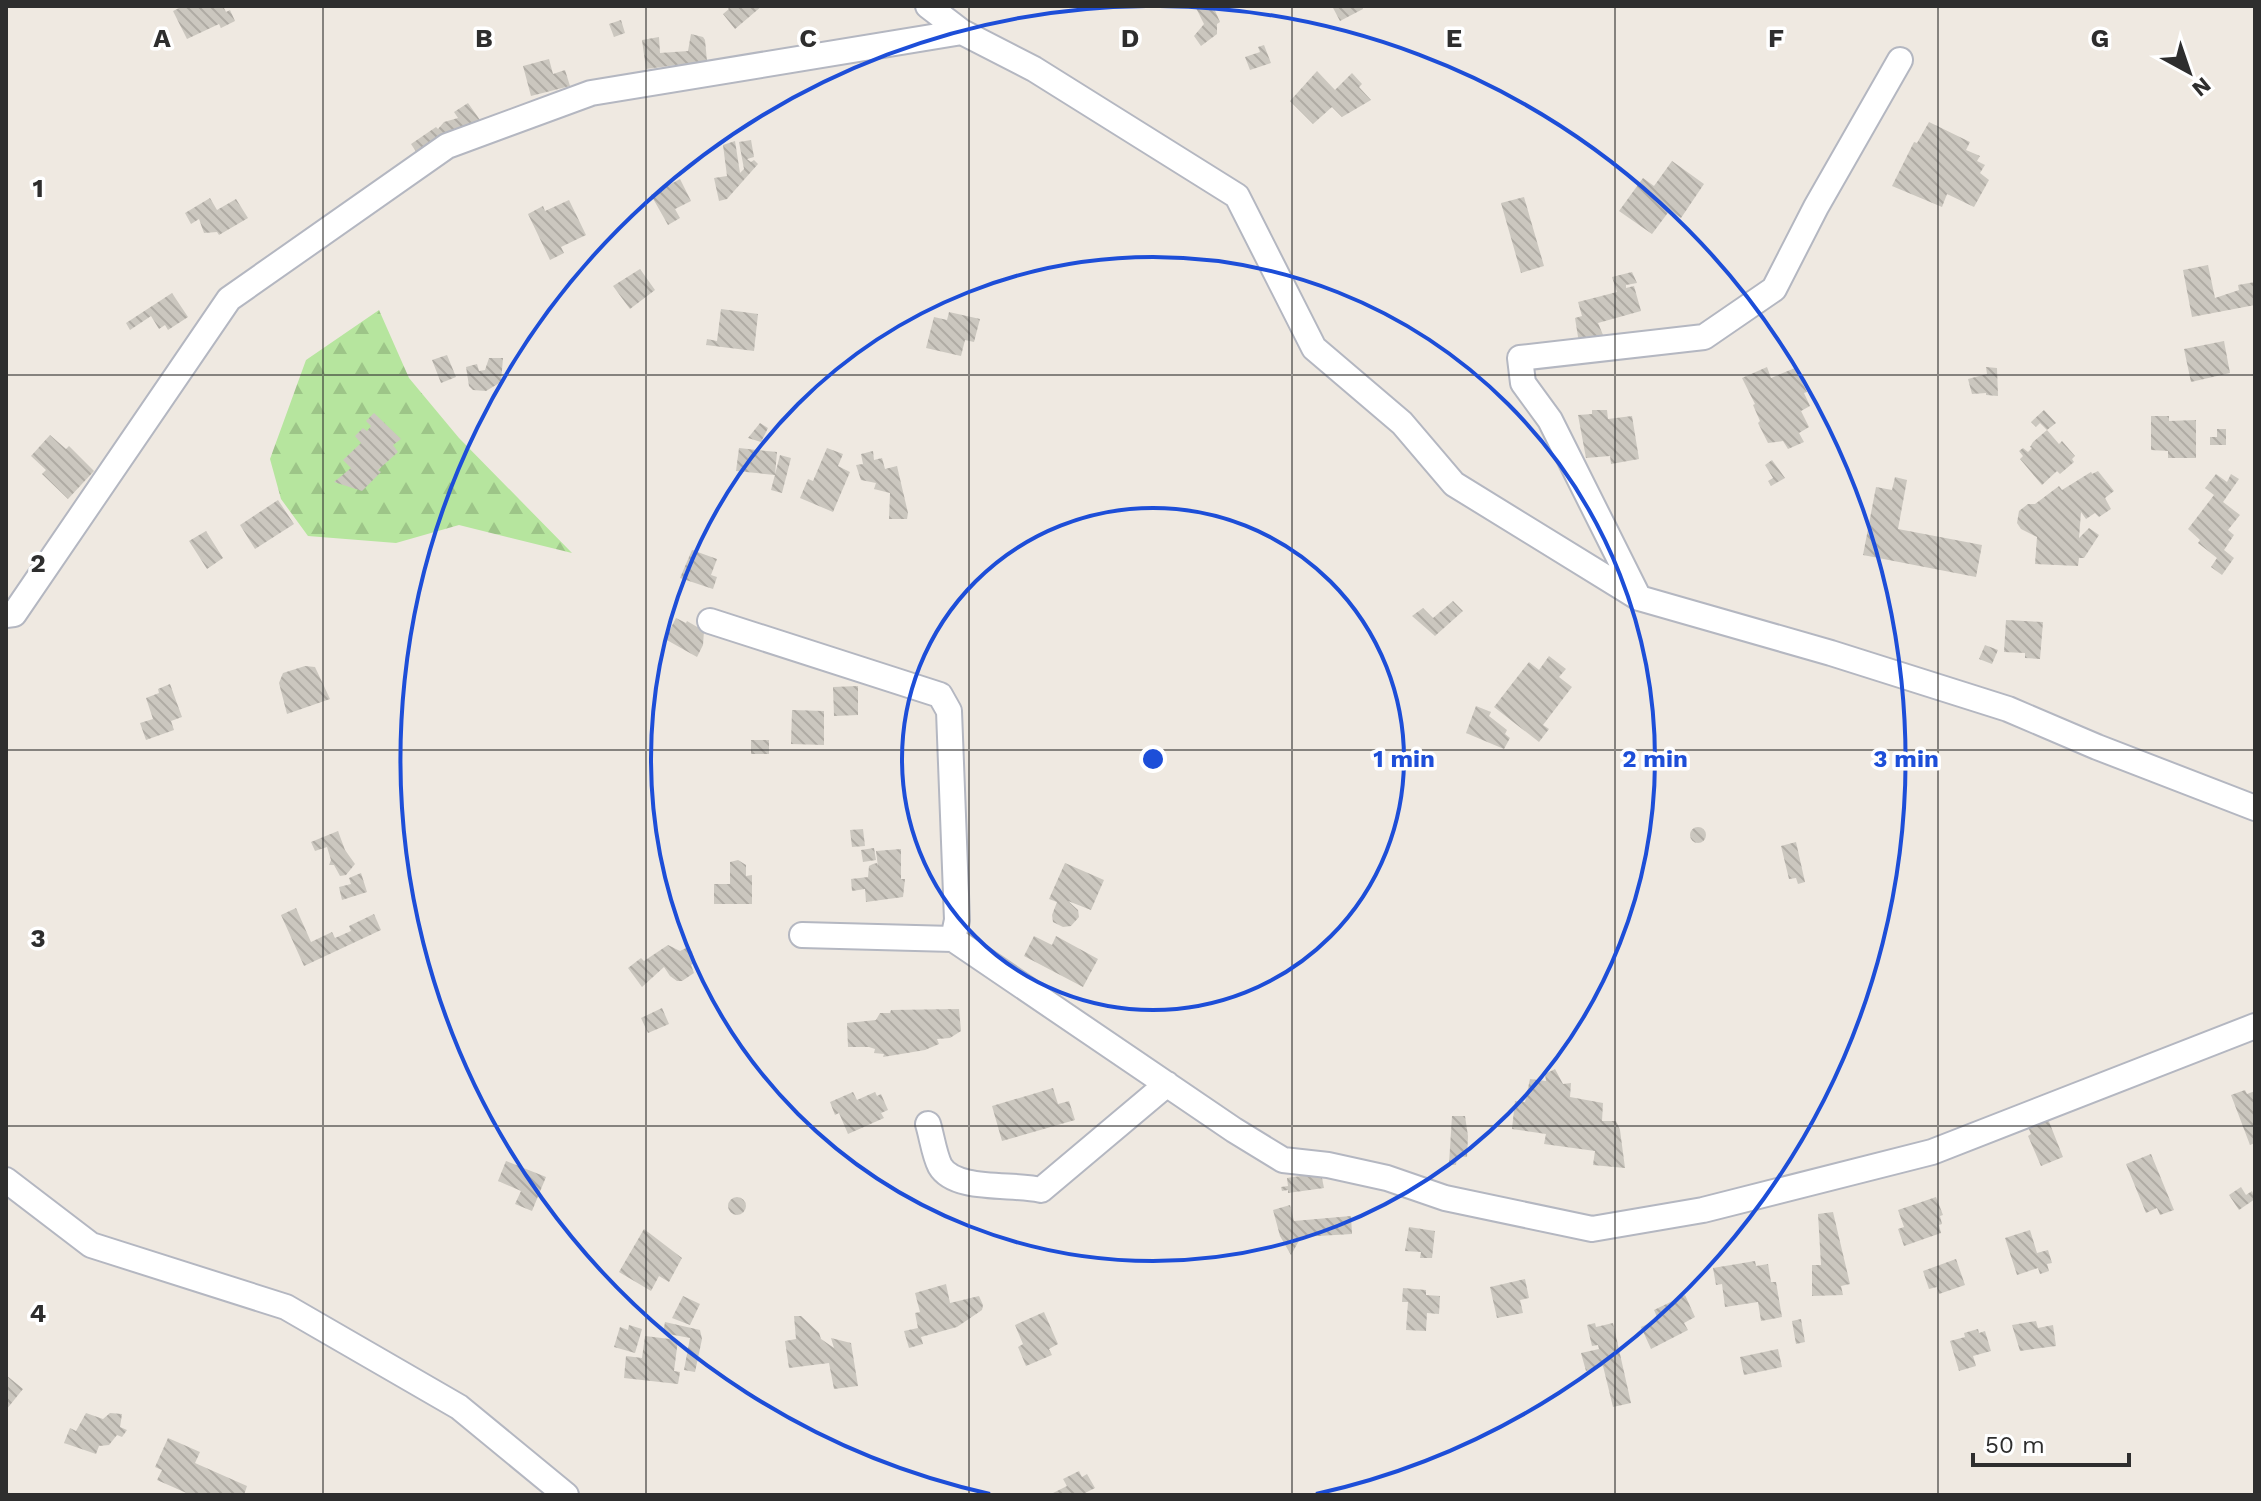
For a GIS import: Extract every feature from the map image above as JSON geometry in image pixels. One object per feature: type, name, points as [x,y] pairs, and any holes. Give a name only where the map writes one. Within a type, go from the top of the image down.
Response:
[{"type":"street","points":[[928,6],[962,32],[1034,69],[1237,196],[1314,348],[1402,423],[1454,484],[1639,598],[1831,653],[2008,709],[2255,808]]},
{"type":"street","points":[[6,615],[14,614],[229,299],[447,146],[591,93],[962,32]]},
{"type":"street","points":[[1639,598],[1550,420],[1523,383],[1520,358],[1704,337],[1774,289],[1816,207],[1900,60]]},
{"type":"street","points":[[710,621],[940,695],[949,711],[953,772],[957,920],[953,939]]},
{"type":"street","points":[[802,935],[953,939],[1283,1160],[1328,1165],[1387,1178],[1445,1198],[1592,1229],[1703,1210],[1932,1152],[2255,1026]]},
{"type":"street","points":[[928,1124],[940,1165],[948,1177],[972,1184],[1025,1186],[1041,1190],[1167,1084]]},
{"type":"street","points":[[6,1180],[91,1245],[286,1307],[459,1407],[566,1495]]},
{"type":"green space","points":[[379,310],[409,378],[459,438],[572,553],[459,525],[396,543],[308,536],[281,499],[270,459],[306,360]]},
{"type":"building","points":[[183,6],[223,6],[226,12],[230,10],[235,21],[221,28],[219,24],[187,39],[173,11]]},
{"type":"building","points":[[726,6],[762,6],[735,29],[723,14],[729,9]]},
{"type":"building","points":[[1195,6],[1213,6],[1220,22],[1217,24],[1217,34],[1201,46],[1194,36],[1204,24]]},
{"type":"building","points":[[1332,6],[1362,6],[1363,9],[1340,21]]},
{"type":"building","points":[[621,20],[625,33],[614,37],[609,24]]},
{"type":"building","points":[[691,34],[705,40],[707,61],[646,69],[642,40],[659,37],[660,53],[688,51]]},
{"type":"building","points":[[1264,45],[1271,63],[1250,70],[1245,57],[1260,52],[1258,47]]},
{"type":"building","points":[[549,59],[553,74],[565,70],[570,86],[531,96],[523,66]]},
{"type":"building","points":[[1317,71],[1335,90],[1352,73],[1371,100],[1342,117],[1332,107],[1313,124],[1290,101]]},
{"type":"building","points":[[468,103],[480,120],[421,159],[411,144],[436,127],[438,129],[444,122],[458,118],[454,112]]},
{"type":"building","points":[[1929,122],[1970,142],[1966,150],[1980,156],[1977,161],[1985,165],[1980,173],[1989,180],[1974,207],[1947,194],[1942,207],[1892,186],[1914,142],[1917,143]]},
{"type":"building","points":[[751,140],[754,157],[747,159],[758,164],[727,199],[719,201],[714,178],[727,176],[723,145],[735,141],[740,173],[744,169],[739,142]]},
{"type":"building","points":[[1672,161],[1704,184],[1681,218],[1670,210],[1652,234],[1619,211],[1643,178],[1654,186]]},
{"type":"building","points":[[680,179],[691,201],[675,209],[680,218],[668,225],[651,195]]},
{"type":"building","points":[[1524,197],[1544,266],[1521,273],[1501,203]]},
{"type":"building","points":[[210,198],[217,210],[236,199],[248,218],[219,235],[217,232],[204,233],[199,219],[191,224],[185,213]]},
{"type":"building","points":[[569,200],[586,235],[561,247],[564,253],[550,260],[528,214],[543,206],[545,211]]},
{"type":"building","points":[[2208,265],[2215,298],[2239,290],[2238,285],[2255,282],[2255,305],[2192,317],[2183,270]]},
{"type":"building","points":[[640,269],[655,290],[630,309],[613,286]]},
{"type":"building","points":[[1632,272],[1637,283],[1626,285],[1626,288],[1634,286],[1641,311],[1598,323],[1606,342],[1579,343],[1575,318],[1582,316],[1578,302],[1617,292],[1612,277]]},
{"type":"building","points":[[172,293],[188,317],[168,330],[165,325],[159,329],[151,316],[130,330],[126,323]]},
{"type":"building","points":[[721,309],[758,314],[754,351],[706,345],[707,339],[717,341]]},
{"type":"building","points":[[949,312],[980,319],[974,342],[965,340],[961,356],[926,348],[934,317],[947,320]]},
{"type":"building","points":[[2224,341],[2230,373],[2191,382],[2184,349]]},
{"type":"building","points":[[447,355],[456,377],[441,383],[432,360]]},
{"type":"building","points":[[489,358],[503,358],[501,382],[486,391],[473,390],[469,386],[466,367],[477,364],[479,371],[485,370]]},
{"type":"building","points":[[1767,367],[1771,378],[1795,368],[1807,392],[1804,393],[1810,406],[1801,411],[1809,427],[1799,433],[1804,442],[1788,449],[1783,441],[1768,443],[1758,423],[1755,404],[1742,378]]},
{"type":"building","points":[[1986,367],[1997,368],[1998,396],[1972,394],[1968,379],[1987,374]]},
{"type":"building","points":[[1592,410],[1607,410],[1608,419],[1632,416],[1639,459],[1611,464],[1610,456],[1586,458],[1578,415],[1592,414]]},
{"type":"building","points":[[2044,410],[2056,423],[2047,430],[2040,423],[2036,427],[2031,422]]},
{"type":"building","points":[[374,413],[401,439],[393,445],[398,452],[378,470],[381,472],[362,491],[334,482],[351,468],[343,460],[361,443],[355,436],[363,428],[367,431],[371,426],[366,421]]},
{"type":"building","points":[[2151,416],[2169,416],[2169,421],[2196,420],[2196,458],[2168,458],[2168,451],[2151,450]]},
{"type":"building","points":[[760,423],[768,428],[761,442],[748,438]]},
{"type":"building","points":[[2217,429],[2226,429],[2226,445],[2210,445],[2210,437],[2217,437]]},
{"type":"building","points":[[2047,430],[2075,456],[2072,459],[2074,462],[2060,474],[2057,471],[2042,485],[2020,459],[2023,456],[2019,451],[2023,448],[2028,452],[2033,442]]},
{"type":"building","points":[[50,435],[66,449],[69,446],[94,471],[68,499],[42,474],[46,470],[31,456]]},
{"type":"building","points":[[739,448],[777,452],[775,475],[736,471]]},
{"type":"building","points":[[827,448],[843,454],[838,466],[850,472],[833,512],[800,498],[808,479],[813,481]]},
{"type":"building","points":[[873,451],[874,460],[882,458],[885,469],[897,466],[907,519],[889,519],[890,493],[874,489],[876,483],[861,480],[856,465],[863,464],[861,454]]},
{"type":"building","points":[[780,455],[791,458],[782,493],[771,490]]},
{"type":"building","points":[[1772,460],[1785,478],[1771,486],[1768,481],[1773,478],[1765,465]]},
{"type":"building","points":[[2098,471],[2114,491],[2105,498],[2111,509],[2099,517],[2095,513],[2086,519],[2081,512],[2079,538],[2089,528],[2099,535],[2084,558],[2079,558],[2078,566],[2035,564],[2037,537],[2021,529],[2017,523],[2019,511],[2028,504],[2035,504],[2059,486],[2062,490]]},
{"type":"building","points":[[2216,474],[2227,482],[2231,474],[2239,479],[2223,502],[2240,515],[2228,530],[2234,535],[2224,550],[2234,558],[2222,575],[2211,567],[2217,558],[2198,543],[2200,540],[2188,529],[2214,495],[2205,488]]},
{"type":"building","points":[[1895,477],[1907,480],[1898,529],[1982,545],[1976,577],[1863,555],[1876,487],[1892,490]]},
{"type":"building","points":[[278,500],[294,524],[255,549],[240,525]]},
{"type":"building","points":[[206,531],[223,558],[207,569],[189,541]]},
{"type":"building","points":[[692,550],[717,559],[711,575],[717,577],[713,589],[680,578]]},
{"type":"building","points":[[1453,601],[1463,611],[1435,636],[1412,616],[1423,608],[1433,618]]},
{"type":"building","points":[[676,618],[704,631],[703,645],[697,657],[665,639]]},
{"type":"building","points":[[2006,620],[2043,622],[2040,659],[2025,658],[2025,653],[2004,652]]},
{"type":"building","points":[[1985,645],[1998,650],[1992,664],[1979,659]]},
{"type":"building","points":[[1549,656],[1566,669],[1559,677],[1572,687],[1543,725],[1549,729],[1539,742],[1494,707],[1529,662],[1539,670]]},
{"type":"building","points":[[305,666],[315,667],[330,699],[287,714],[279,683],[283,673]]},
{"type":"building","points":[[170,684],[182,717],[171,721],[174,730],[146,740],[140,723],[153,719],[146,698]]},
{"type":"building","points":[[858,686],[858,715],[834,716],[833,687]]},
{"type":"building","points":[[1476,706],[1491,712],[1489,716],[1507,730],[1505,734],[1510,738],[1504,749],[1466,733]]},
{"type":"building","points":[[792,710],[824,711],[824,745],[791,744]]},
{"type":"building","points":[[751,740],[769,740],[769,754],[751,754]]},
{"type":"building","points":[[1698,827],[1704,829],[1704,841],[1698,843],[1692,841],[1690,835],[1692,829]]},
{"type":"building","points":[[863,829],[865,846],[852,847],[850,830]]},
{"type":"building","points":[[338,831],[345,850],[355,864],[346,875],[340,876],[334,865],[329,865],[331,860],[327,847],[315,851],[311,842]]},
{"type":"building","points":[[1796,842],[1805,882],[1798,884],[1796,878],[1789,879],[1781,846]]},
{"type":"building","points":[[874,848],[876,860],[863,862],[861,850]]},
{"type":"building","points":[[901,849],[901,879],[905,879],[903,897],[866,902],[865,889],[852,891],[851,879],[868,877],[869,866],[877,863],[878,867],[876,851]]},
{"type":"building","points":[[738,860],[746,865],[746,876],[752,875],[752,904],[714,904],[714,884],[730,884],[730,862]]},
{"type":"building","points":[[1065,863],[1104,880],[1091,910],[1068,901],[1078,910],[1079,917],[1071,926],[1063,927],[1053,922],[1057,902],[1049,899]]},
{"type":"building","points":[[361,873],[367,892],[342,900],[339,887],[351,884],[349,878]]},
{"type":"building","points":[[296,908],[311,942],[332,932],[335,938],[351,931],[349,926],[374,914],[381,930],[304,966],[281,915]]},
{"type":"building","points":[[1034,936],[1052,945],[1056,936],[1098,959],[1083,987],[1024,956]]},
{"type":"building","points":[[668,945],[680,951],[686,948],[692,951],[694,973],[677,981],[664,967],[642,987],[628,968]]},
{"type":"building","points":[[662,1008],[669,1024],[648,1033],[641,1018]]},
{"type":"building","points":[[959,1009],[961,1031],[950,1038],[937,1039],[939,1044],[925,1050],[883,1057],[884,1054],[874,1053],[875,1049],[869,1047],[848,1047],[847,1023],[876,1020],[880,1013],[890,1013],[891,1010]]},
{"type":"building","points":[[1555,1069],[1563,1084],[1571,1083],[1570,1097],[1603,1103],[1602,1121],[1616,1121],[1625,1168],[1593,1165],[1595,1151],[1544,1144],[1546,1134],[1512,1129],[1515,1101],[1525,1102],[1530,1079],[1546,1081],[1545,1074]]},
{"type":"building","points":[[1053,1088],[1058,1104],[1069,1101],[1075,1120],[1002,1141],[992,1106]]},
{"type":"building","points":[[2245,1090],[2247,1094],[2255,1091],[2255,1143],[2250,1145],[2231,1095]]},
{"type":"building","points":[[853,1092],[857,1100],[875,1092],[877,1096],[881,1094],[888,1110],[881,1113],[884,1118],[848,1134],[839,1113],[835,1115],[830,1102]]},
{"type":"building","points":[[1452,1116],[1465,1116],[1468,1136],[1467,1157],[1457,1156],[1456,1165],[1449,1164]]},
{"type":"building","points":[[2048,1119],[2063,1157],[2041,1166],[2028,1136],[2031,1134],[2028,1127]]},
{"type":"building","points":[[2151,1154],[2174,1210],[2160,1215],[2157,1208],[2146,1213],[2126,1164]]},
{"type":"building","points":[[506,1161],[546,1177],[532,1211],[515,1204],[521,1191],[498,1181]]},
{"type":"building","points":[[1321,1173],[1324,1188],[1288,1193],[1288,1190],[1282,1191],[1281,1187],[1288,1186],[1287,1178]]},
{"type":"building","points":[[2241,1187],[2246,1195],[2252,1191],[2255,1199],[2239,1210],[2229,1195]]},
{"type":"building","points":[[737,1197],[746,1206],[737,1215],[728,1206]]},
{"type":"building","points":[[1936,1197],[1943,1215],[1940,1216],[1942,1224],[1939,1225],[1941,1233],[1904,1246],[1898,1229],[1904,1227],[1898,1210]]},
{"type":"building","points":[[1290,1205],[1294,1221],[1351,1216],[1352,1234],[1301,1237],[1291,1255],[1280,1236],[1273,1210]]},
{"type":"building","points":[[1833,1212],[1850,1284],[1841,1286],[1843,1295],[1812,1296],[1812,1265],[1821,1265],[1818,1214]]},
{"type":"building","points":[[1409,1227],[1435,1231],[1432,1258],[1420,1258],[1421,1252],[1405,1251]]},
{"type":"building","points":[[644,1229],[682,1258],[669,1282],[659,1276],[651,1291],[619,1272]]},
{"type":"building","points":[[2030,1230],[2037,1253],[2048,1250],[2052,1263],[2047,1264],[2049,1271],[2040,1274],[2038,1268],[2017,1275],[2005,1238]]},
{"type":"building","points":[[1956,1259],[1965,1285],[1939,1294],[1937,1287],[1929,1289],[1923,1271]]},
{"type":"building","points":[[1755,1261],[1756,1266],[1768,1264],[1771,1282],[1776,1282],[1782,1317],[1761,1321],[1758,1302],[1725,1307],[1722,1284],[1716,1285],[1713,1268]]},
{"type":"building","points":[[1525,1279],[1529,1298],[1520,1300],[1523,1313],[1497,1318],[1490,1287]]},
{"type":"building","points":[[946,1284],[950,1303],[979,1296],[982,1310],[957,1327],[921,1337],[923,1344],[909,1348],[904,1331],[918,1328],[915,1313],[920,1312],[915,1293]]},
{"type":"building","points":[[1403,1288],[1426,1290],[1426,1295],[1440,1296],[1439,1314],[1427,1313],[1426,1331],[1406,1330],[1408,1302],[1402,1302]]},
{"type":"building","points":[[1685,1295],[1695,1317],[1684,1323],[1688,1330],[1651,1349],[1641,1327],[1658,1319],[1654,1310]]},
{"type":"building","points":[[683,1296],[700,1304],[690,1325],[672,1318]]},
{"type":"building","points":[[1044,1312],[1058,1344],[1049,1349],[1052,1355],[1026,1366],[1018,1347],[1023,1344],[1015,1325]]},
{"type":"building","points":[[794,1316],[801,1316],[819,1333],[821,1339],[834,1348],[831,1338],[851,1343],[858,1386],[834,1389],[829,1363],[789,1368],[785,1341],[796,1339]]},
{"type":"building","points":[[1801,1319],[1805,1342],[1796,1344],[1792,1321]]},
{"type":"building","points":[[2036,1321],[2038,1328],[2053,1325],[2056,1346],[2020,1351],[2012,1325]]},
{"type":"building","points":[[665,1322],[700,1330],[702,1339],[695,1372],[684,1370],[690,1338],[663,1333]]},
{"type":"building","points":[[1595,1323],[1596,1327],[1613,1323],[1631,1403],[1613,1407],[1603,1366],[1586,1371],[1581,1353],[1599,1349],[1598,1345],[1592,1346],[1587,1325]]},
{"type":"building","points":[[629,1325],[642,1329],[635,1353],[614,1347],[620,1327],[628,1330]]},
{"type":"building","points":[[1978,1329],[1979,1333],[1985,1331],[1991,1351],[1973,1356],[1976,1366],[1959,1371],[1950,1341]]},
{"type":"building","points":[[645,1336],[678,1340],[674,1371],[680,1372],[678,1384],[624,1378],[626,1356],[642,1358]]},
{"type":"building","points":[[1778,1349],[1782,1367],[1744,1375],[1740,1357]]},
{"type":"building","points":[[6,1375],[23,1389],[6,1410]]},
{"type":"building","points":[[86,1413],[103,1419],[110,1413],[122,1414],[120,1427],[127,1430],[122,1437],[117,1435],[109,1445],[99,1446],[96,1454],[64,1443],[70,1428],[76,1431]]},
{"type":"building","points":[[168,1438],[200,1452],[195,1463],[247,1486],[244,1495],[191,1495],[157,1480],[162,1470],[155,1467]]},
{"type":"building","points":[[1079,1471],[1082,1477],[1087,1474],[1095,1488],[1081,1495],[1049,1495],[1067,1486],[1063,1479]]}]
